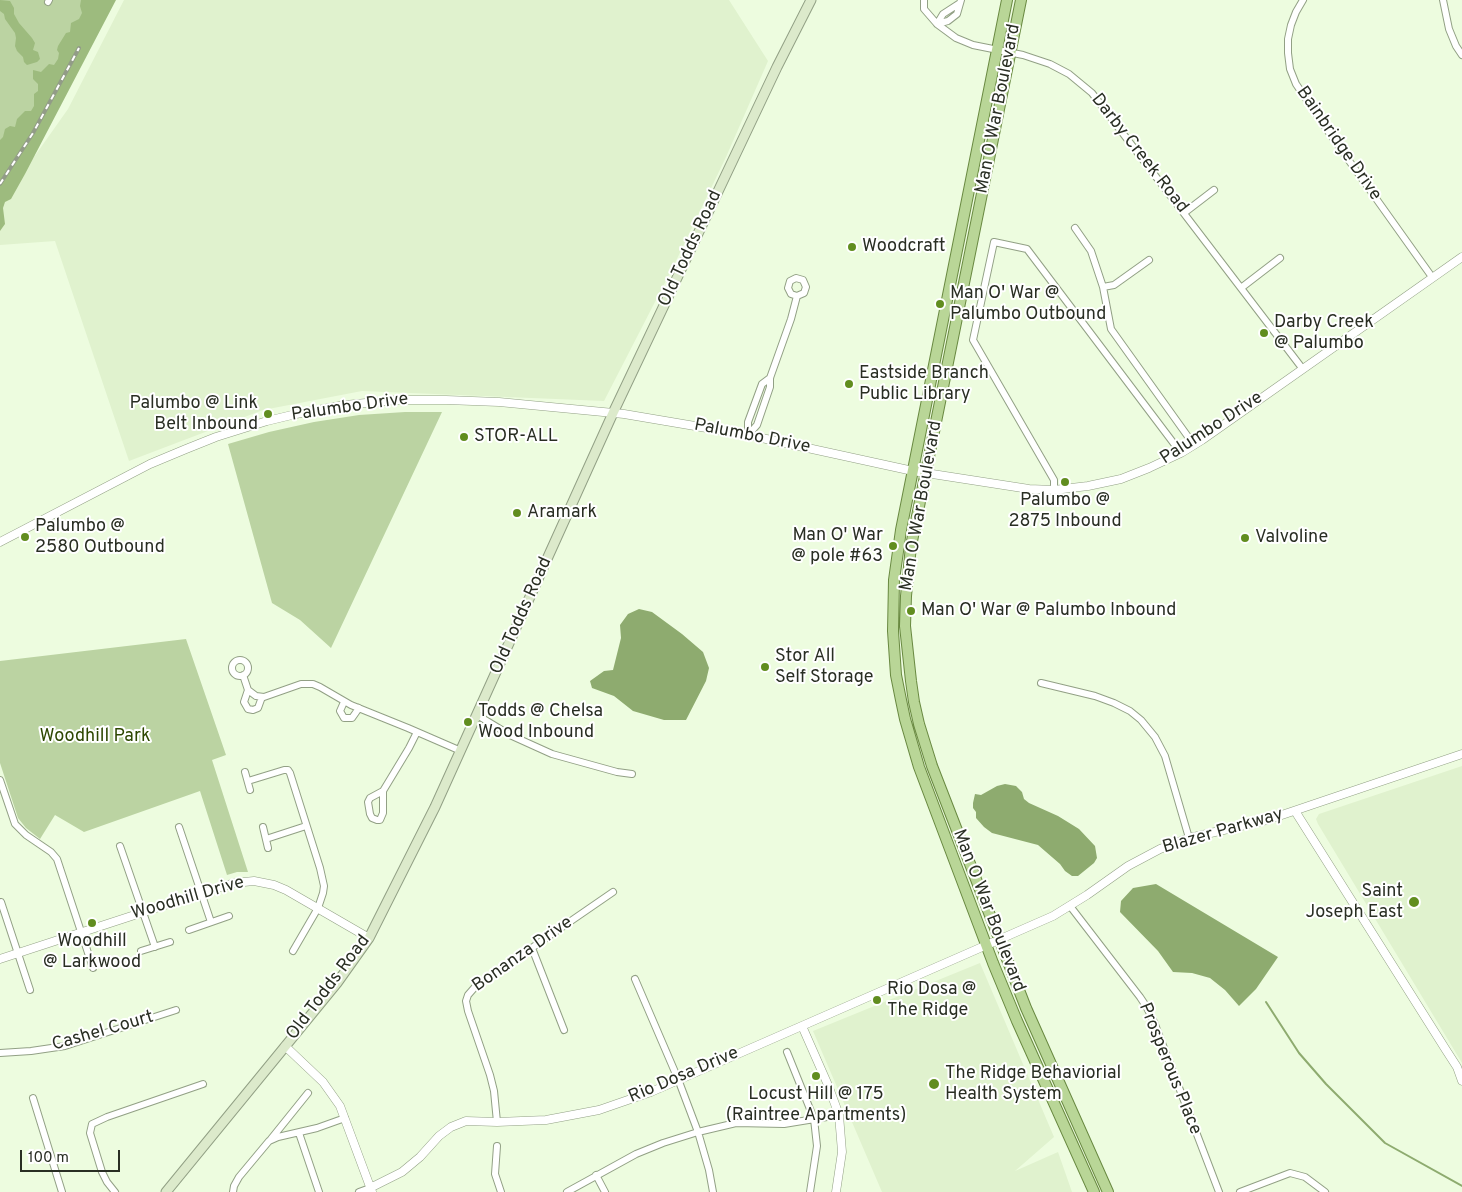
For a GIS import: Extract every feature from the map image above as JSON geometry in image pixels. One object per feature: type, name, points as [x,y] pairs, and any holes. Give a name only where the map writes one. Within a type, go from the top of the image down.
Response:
[{"type":"main road","name":"Old Todds Road","points":[[166,1192],[337,983],[369,938],[427,824],[613,413],[777,67],[812,0]]},
{"type":"main road","name":"Man O War Boulevard","points":[[1008,0],[897,553],[893,595],[896,675],[905,720],[919,767],[986,944],[1017,1021],[1094,1192]]},
{"type":"main road","name":"Man O War Boulevard","points":[[1021,0],[912,546],[906,596],[905,626],[911,681],[920,724],[932,766],[998,939],[1041,1042],[1108,1192]]},
{"type":"street","name":"Darby Creek Road","points":[[924,0],[924,9],[937,24],[944,31],[964,42],[998,49],[1050,64],[1070,74],[1085,86],[1100,102],[1302,368]]},
{"type":"street","name":"Bainbridge Drive","points":[[1303,0],[1291,25],[1288,39],[1290,69],[1296,84],[1432,277]]},
{"type":"street","points":[[1443,0],[1449,29],[1462,55]]},
{"type":"street","points":[[937,24],[948,21],[956,14],[961,2]]},
{"type":"street","points":[[1184,213],[1214,190]]},
{"type":"street","points":[[1075,228],[1091,251],[1103,287],[1111,330],[1194,445]]},
{"type":"street","points":[[1054,490],[1054,480],[974,340],[994,242],[1028,249],[1181,453]]},
{"type":"street","name":"Palumbo Drive","points":[[0,542],[150,464],[238,430],[296,414],[345,405],[421,399],[502,403],[613,413],[748,435],[912,471],[1029,490],[1054,490],[1088,486],[1121,479],[1181,453],[1216,431],[1302,368],[1462,257]]},
{"type":"street","points":[[1240,288],[1280,258]]},
{"type":"street","points":[[1103,287],[1114,285],[1149,260]]},
{"type":"street","points":[[748,435],[748,422],[762,384],[770,378],[798,296]]},
{"type":"street","points":[[243,675],[248,690],[262,697],[308,683],[320,686],[344,702],[461,751]]},
{"type":"street","points":[[1041,683],[1095,696],[1130,711],[1141,720],[1155,737],[1165,756],[1189,838]]},
{"type":"street","points":[[248,690],[244,702],[248,708],[253,710],[258,708],[262,697]]},
{"type":"street","points":[[344,702],[340,712],[344,718],[352,718],[359,708]]},
{"type":"street","points":[[477,715],[510,735],[552,754],[632,774]]},
{"type":"street","points":[[383,790],[417,732]]},
{"type":"street","name":"Blazer Parkway","points":[[998,939],[1041,921],[1070,906],[1138,860],[1160,849],[1189,838],[1254,824],[1462,754]]},
{"type":"street","points":[[248,781],[288,770],[323,880],[323,893],[318,908],[293,951]]},
{"type":"street","points":[[245,772],[250,790]]},
{"type":"street","points":[[0,780],[15,824],[26,835],[51,852],[56,859],[93,968]]},
{"type":"street","points":[[1295,811],[1457,1067],[1462,1081]]},
{"type":"street","points":[[266,839],[306,826]]},
{"type":"street","points":[[179,827],[211,922]]},
{"type":"street","points":[[263,827],[268,848]]},
{"type":"street","points":[[120,846],[155,947]]},
{"type":"street","name":"Woodhill Drive","points":[[0,959],[234,883],[254,881],[264,882],[286,890],[369,938]]},
{"type":"street","name":"Bonanza Drive","points":[[497,1122],[494,1091],[466,1001],[468,995],[475,987],[613,892]]},
{"type":"street","points":[[1,902],[30,990]]},
{"type":"street","name":"Prosperous Place","points":[[1070,906],[1135,989],[1146,1006],[1154,1022],[1219,1192]]},
{"type":"street","points":[[189,930],[229,916]]},
{"type":"street","name":"Rio Dosa Drive","points":[[371,1190],[402,1172],[451,1127],[466,1121],[546,1120],[590,1112],[625,1101],[802,1026],[998,939]]},
{"type":"street","points":[[141,951],[170,942]]},
{"type":"street","points":[[532,948],[564,1030]]},
{"type":"street","points":[[635,979],[678,1079],[698,1132],[713,1192]]},
{"type":"street","name":"Cashel Court","points":[[0,1052],[31,1051],[65,1046],[176,1010]]},
{"type":"street","points":[[802,1026],[828,1085],[838,1115],[842,1152],[836,1192]]},
{"type":"street","points":[[285,1046],[323,1082],[340,1106],[371,1190],[359,1192]]},
{"type":"street","points":[[787,1052],[814,1119],[817,1146],[810,1192]]},
{"type":"street","points":[[115,1192],[102,1172],[90,1133],[92,1124],[107,1117],[203,1084]]},
{"type":"street","points":[[233,1192],[238,1177],[308,1093]]},
{"type":"street","points":[[33,1098],[62,1192]]},
{"type":"street","points":[[567,1192],[636,1154],[698,1132],[736,1123],[784,1124],[838,1115]]},
{"type":"street","points":[[269,1141],[345,1118]]},
{"type":"street","points":[[299,1133],[319,1192]]},
{"type":"street","points":[[497,1146],[495,1174],[501,1192]]},
{"type":"street","points":[[1240,1192],[1290,1173],[1306,1177],[1325,1192]]},
{"type":"street","points":[[596,1175],[605,1192]]},
{"type":"shaded area","points":[[0,0],[10,1],[19,23],[35,43],[33,50],[38,52],[40,59],[37,62],[27,65],[17,51],[15,33],[5,19],[4,14],[0,11]]},
{"type":"shaded area","points":[[81,0],[116,0],[25,174],[11,199],[5,202],[3,208],[5,224],[0,231],[0,140],[5,129],[10,126],[15,127],[17,119],[25,111],[31,111],[34,106],[34,94],[38,91],[38,84],[33,79],[33,70],[41,72],[49,64],[54,65],[58,59],[58,46],[66,33],[70,32],[71,23],[79,19],[82,13]]},
{"type":"shaded area","points":[[124,0],[729,0],[768,61],[726,157],[674,265],[604,401],[362,391],[263,410],[129,461],[55,241],[0,245],[0,205],[68,109]]},
{"type":"shaded area","points":[[639,609],[652,612],[703,652],[709,668],[706,681],[686,720],[664,720],[633,711],[614,696],[592,688],[590,681],[604,671],[613,670],[621,638],[620,625],[628,614]]},
{"type":"shaded area","name":"Saint Joseph East","points":[[1462,766],[1462,1063],[1316,819],[1319,814]]},
{"type":"shaded area","points":[[1005,784],[1016,786],[1022,792],[1024,799],[1029,803],[1058,816],[1079,829],[1095,846],[1097,858],[1094,863],[1078,876],[1072,876],[1038,845],[992,833],[984,827],[976,818],[976,812],[973,808],[975,794],[981,795],[997,786]]},
{"type":"shaded area","points":[[1156,884],[1278,957],[1256,989],[1239,1006],[1225,990],[1210,978],[1192,973],[1173,972],[1158,951],[1120,912],[1121,901],[1133,888]]},
{"type":"shaded area","name":"The Ridge Behaviorial Health System","points":[[980,963],[1054,1137],[1015,1171],[1058,1152],[1072,1192],[882,1192],[813,1031]]},
{"type":"green space","points":[[0,0],[91,0],[35,109],[0,152]]},
{"type":"green space","points":[[442,412],[331,648],[300,620],[272,603],[228,444],[314,422],[359,415]]},
{"type":"green space","name":"Woodhill Park","points":[[186,639],[226,755],[212,760],[248,872],[237,872],[227,875],[200,791],[84,832],[55,815],[40,839],[26,828],[18,818],[0,763],[0,661]]},
{"type":"waterway","points":[[1266,1002],[1299,1053],[1326,1084],[1385,1143],[1462,1186]]},
{"type":"railway","points":[[0,184],[33,133],[79,48]]},
{"type":"place","name":"Woodcraft","points":[[852,247]]},
{"type":"place","name":"Man O' War @ Palumbo Outbound","points":[[940,304]]},
{"type":"place","name":"Darby Creek @ Palumbo","points":[[1264,333]]},
{"type":"place","name":"Eastside Branch Public Library","points":[[849,384]]},
{"type":"place","name":"Palumbo @ Link Belt Inbound","points":[[268,414]]},
{"type":"place","name":"STOR-ALL","points":[[464,437]]},
{"type":"place","name":"Palumbo @ 2875 Inbound","points":[[1065,482]]},
{"type":"place","name":"Aramark","points":[[517,513]]},
{"type":"place","name":"Palumbo @ 2580 Outbound","points":[[25,537]]},
{"type":"place","name":"Valvoline","points":[[1245,538]]},
{"type":"place","name":"Man O' War @ pole #63","points":[[893,546]]},
{"type":"place","name":"Man O' War @ Palumbo Inbound","points":[[911,611]]},
{"type":"place","name":"Stor All Self Storage","points":[[765,667]]},
{"type":"place","name":"Todds @ Chelsa Wood Inbound","points":[[468,722]]},
{"type":"place","name":"Saint Joseph East","points":[[1414,902]]},
{"type":"place","name":"Woodhill @ Larkwood","points":[[92,923]]},
{"type":"place","name":"Rio Dosa @ The Ridge","points":[[877,1000]]},
{"type":"place","name":"Locust Hill @ 175 (Raintree Apartments)","points":[[816,1076]]},
{"type":"place","name":"The Ridge Behaviorial Health System","points":[[934,1084]]}]
